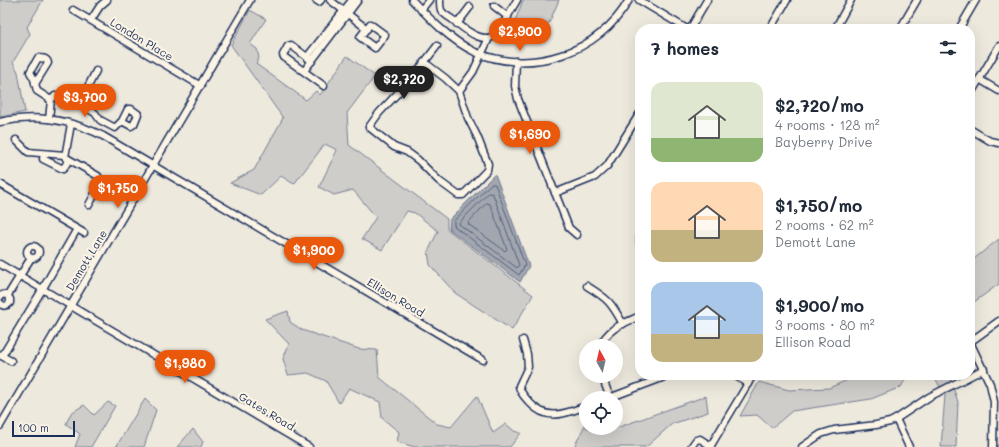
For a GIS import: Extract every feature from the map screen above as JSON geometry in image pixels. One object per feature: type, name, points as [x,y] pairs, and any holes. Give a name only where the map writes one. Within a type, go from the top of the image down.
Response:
[{"type":"street","points":[[91,20],[106,0]]},
{"type":"street","name":"Demott Lane","points":[[0,426],[201,86],[250,0]]},
{"type":"street","points":[[316,0],[319,2],[321,0]]},
{"type":"street","points":[[330,0],[367,29]]},
{"type":"street","points":[[304,71],[310,59],[345,12],[352,0]]},
{"type":"street","points":[[345,12],[358,0]]},
{"type":"street","points":[[412,0],[450,37],[458,42],[481,54],[516,61],[552,58],[565,55],[577,49],[610,26],[629,0]]},
{"type":"street","points":[[421,10],[430,0]]},
{"type":"street","points":[[440,0],[441,10],[457,24],[473,35],[489,38],[496,35],[517,0]]},
{"type":"street","points":[[639,0],[680,24]]},
{"type":"street","points":[[691,24],[707,0]]},
{"type":"street","points":[[773,24],[787,0]]},
{"type":"street","points":[[837,24],[851,0]]},
{"type":"street","points":[[903,24],[917,0]]},
{"type":"street","points":[[962,24],[976,0]]},
{"type":"street","points":[[494,6],[508,17]]},
{"type":"street","points":[[457,24],[470,7]]},
{"type":"street","name":"London Place","points":[[74,10],[201,86]]},
{"type":"street","points":[[459,91],[473,72],[489,38]]},
{"type":"street","points":[[310,59],[291,45],[288,46],[283,53],[284,57],[324,86]]},
{"type":"street","points":[[424,62],[459,91],[468,118],[488,164],[487,170],[464,195],[460,196],[439,181],[418,160],[406,152],[394,147],[369,127],[379,113],[437,46]]},
{"type":"street","points":[[975,86],[999,46]]},
{"type":"street","points":[[516,61],[515,78],[518,100],[569,228],[577,235]]},
{"type":"street","points":[[79,104],[96,71]]},
{"type":"street","points":[[979,79],[999,91]]},
{"type":"street","points":[[35,84],[37,91],[51,100]]},
{"type":"street","points":[[49,119],[51,100],[56,96],[61,95],[68,97],[95,113],[100,120],[115,128],[122,121]]},
{"type":"street","name":"Ellison Road","points":[[0,122],[49,119],[94,131],[483,360]]},
{"type":"street","points":[[94,131],[100,120]]},
{"type":"street","points":[[555,193],[595,177],[601,173],[608,166],[635,121]]},
{"type":"street","points":[[44,154],[43,159],[63,168],[67,157],[72,124]]},
{"type":"street","points":[[975,132],[990,141],[999,143]]},
{"type":"street","points":[[16,140],[28,152],[67,157],[100,178],[100,184],[89,205]]},
{"type":"street","points":[[0,184],[84,233]]},
{"type":"street","points":[[11,361],[1,355],[42,290],[77,229]]},
{"type":"street","points":[[0,303],[5,306],[8,304],[10,299],[8,295],[31,258]]},
{"type":"street","name":"Gates Road","points":[[0,264],[70,307],[308,447]]},
{"type":"street","points":[[587,286],[604,297],[611,304],[622,324]]},
{"type":"street","points":[[0,297],[4,294],[8,295]]},
{"type":"street","points":[[604,339],[611,330],[635,318]]},
{"type":"street","points":[[975,338],[999,321]]},
{"type":"street","points":[[523,340],[527,354],[528,367],[519,384],[521,391],[538,410],[546,414],[565,414],[579,409]]},
{"type":"street","points":[[975,352],[990,384],[994,402],[993,447]]},
{"type":"street","points":[[975,374],[984,370]]},
{"type":"street","points":[[623,393],[657,380]]},
{"type":"street","points":[[742,380],[748,384]]},
{"type":"street","points":[[691,447],[696,440],[700,439],[711,446],[750,380]]},
{"type":"street","points":[[802,447],[821,434],[834,430],[876,425],[896,419],[929,397],[964,380]]},
{"type":"street","points":[[896,419],[909,447]]},
{"type":"shaded area","points":[[0,0],[43,0],[27,27],[30,34],[13,62],[18,72],[25,112],[0,117]]},
{"type":"shaded area","points":[[523,0],[559,0],[549,23],[519,38],[511,32]]},
{"type":"shaded area","points":[[250,10],[266,19],[250,44],[257,49],[259,58],[256,64],[306,100],[316,91],[320,95],[347,56],[375,76],[347,113],[349,145],[447,219],[447,229],[533,295],[512,330],[455,293],[430,265],[428,252],[438,231],[415,213],[407,211],[382,250],[362,239],[376,217],[353,190],[334,195],[319,187],[337,150],[325,144],[294,184],[281,176],[261,195],[230,183],[254,170],[283,118],[231,45]]},
{"type":"shaded area","points":[[999,239],[999,284],[975,301],[975,258]]},
{"type":"shaded area","points":[[288,311],[290,322],[302,330],[359,349],[377,350],[379,377],[437,424],[451,427],[477,396],[493,433],[506,424],[514,431],[521,433],[510,447],[415,447],[397,442],[399,432],[382,418],[380,402],[349,388],[339,403],[326,381],[308,373],[288,375],[283,359],[289,344],[265,319]]},
{"type":"shaded area","points":[[847,380],[905,380],[901,387],[871,399],[792,411],[772,428],[757,415],[740,416],[759,382],[789,390],[829,388]]},
{"type":"shaded area","points":[[936,380],[951,380],[958,402],[956,447],[941,447],[945,395]]},
{"type":"shaded area","points":[[706,396],[708,412],[672,424],[646,447],[574,447],[580,435],[623,435],[623,426]]},
{"type":"shaded area","points":[[145,399],[156,410],[144,447],[116,447]]},
{"type":"shaded area","points":[[108,402],[115,406],[91,447],[75,447],[80,434],[66,424],[71,413],[84,405],[94,415]]},
{"type":"shaded area","points":[[193,429],[203,442],[201,447],[177,447]]},
{"type":"water","points":[[495,174],[529,266],[520,282],[449,229],[450,219]]}]
